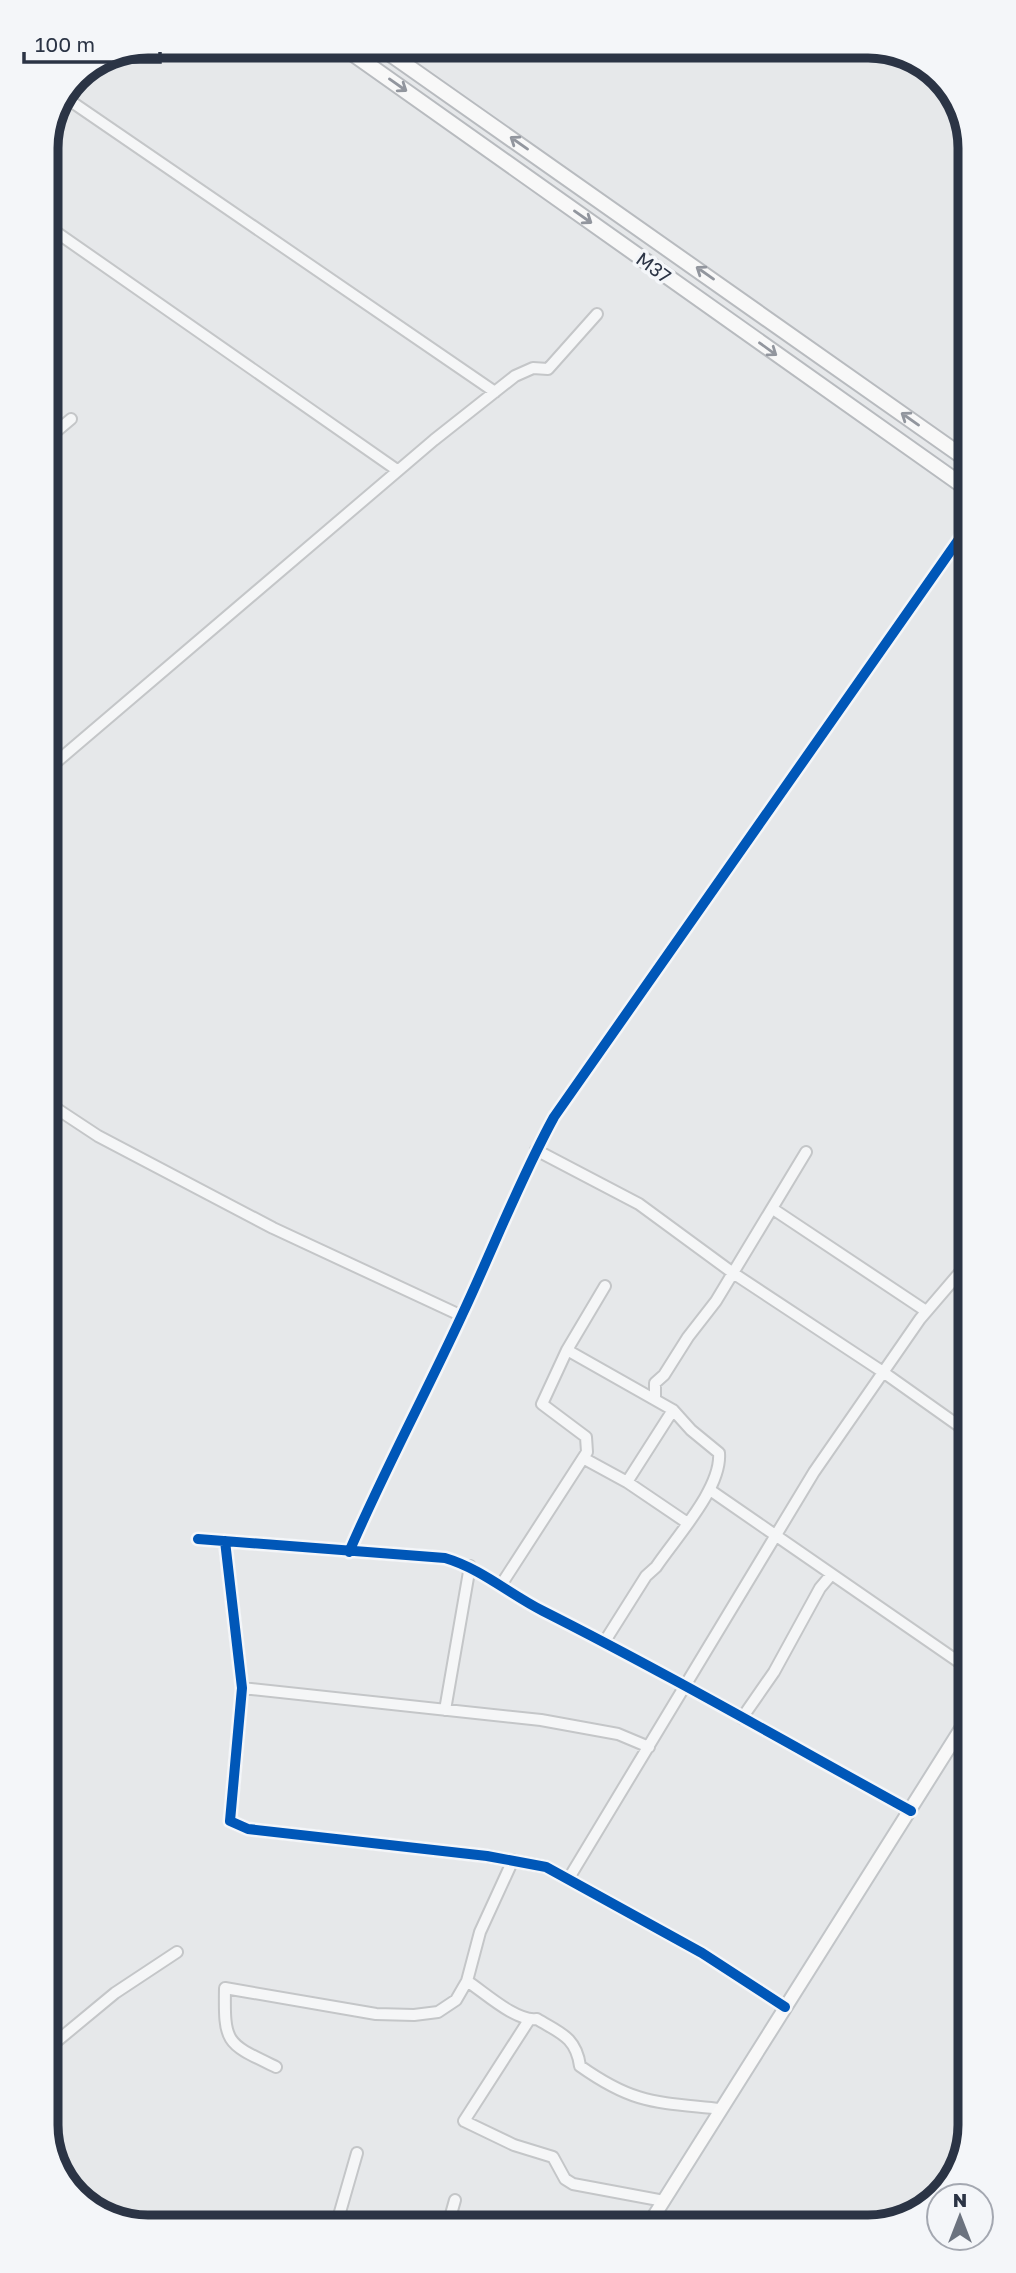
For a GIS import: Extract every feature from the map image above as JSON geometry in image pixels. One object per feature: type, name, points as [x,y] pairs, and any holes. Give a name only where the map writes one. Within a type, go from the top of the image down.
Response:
[{"type":"highway","name":"M37","points":[[359,58],[958,482]]},
{"type":"highway","name":"M37","points":[[396,58],[625,216],[958,453]]},
{"type":"highway","points":[[612,237],[625,216]]},
{"type":"main road","points":[[655,2215],[958,1734]]},
{"type":"street","points":[[71,101],[495,393]]},
{"type":"street","points":[[58,233],[397,470]]},
{"type":"street","points":[[58,761],[397,470],[495,393],[533,368],[548,369],[597,314]]},
{"type":"street","points":[[58,430],[71,418]]},
{"type":"street","points":[[349,1552],[380,1480],[462,1316],[536,1150],[554,1117],[958,540]]},
{"type":"street","points":[[58,1110],[98,1136],[273,1228],[462,1316]]},
{"type":"street","points":[[536,1150],[639,1204],[733,1273],[958,1425]]},
{"type":"street","points":[[655,1398],[655,1383],[664,1375],[733,1273],[806,1152]]},
{"type":"street","points":[[773,1209],[811,1238],[926,1311]]},
{"type":"street","points":[[569,1878],[814,1472],[926,1311],[958,1274]]},
{"type":"street","points":[[500,1585],[587,1452],[586,1437],[542,1404],[567,1350],[605,1286]]},
{"type":"street","points":[[567,1350],[673,1410],[691,1430],[719,1453],[721,1468],[710,1490],[656,1567],[646,1576],[605,1641]]},
{"type":"street","points":[[627,1482],[673,1410]]},
{"type":"street","points":[[583,1458],[627,1482],[686,1522]]},
{"type":"street","points":[[710,1490],[958,1662]]},
{"type":"street","points":[[198,1539],[445,1558],[470,1566],[539,1609],[605,1641],[911,1811]]},
{"type":"street","points":[[225,1541],[242,1688],[230,1821],[248,1829],[513,1860],[546,1867],[702,1952],[785,2007]]},
{"type":"street","points":[[445,1710],[470,1566]]},
{"type":"street","points":[[742,1718],[774,1672],[820,1588],[831,1575]]},
{"type":"street","points":[[242,1688],[596,1730],[618,1734],[649,1747]]},
{"type":"street","points":[[276,2067],[233,2046],[225,2026],[225,1988],[376,2014],[414,2015],[439,2012],[456,2000],[467,1981],[480,1932],[513,1860]]},
{"type":"street","points":[[58,2039],[115,1993],[177,1952]]},
{"type":"street","points":[[467,1981],[530,2020],[537,2019],[567,2037],[578,2048],[580,2066],[632,2097],[650,2102],[721,2109]]},
{"type":"street","points":[[530,2020],[464,2121],[514,2145],[553,2157],[565,2179],[573,2184],[664,2200]]},
{"type":"street","points":[[339,2215],[357,2153]]},
{"type":"street","points":[[451,2215],[455,2200]]},
{"type":"cycle path","points":[[349,1552],[554,1117],[958,540]]},
{"type":"cycle path","points":[[198,1539],[445,1558],[483,1575],[531,1604],[911,1811]]},
{"type":"cycle path","points":[[225,1541],[242,1688],[230,1821],[248,1829],[487,1856],[546,1867],[702,1953],[785,2007]]}]
